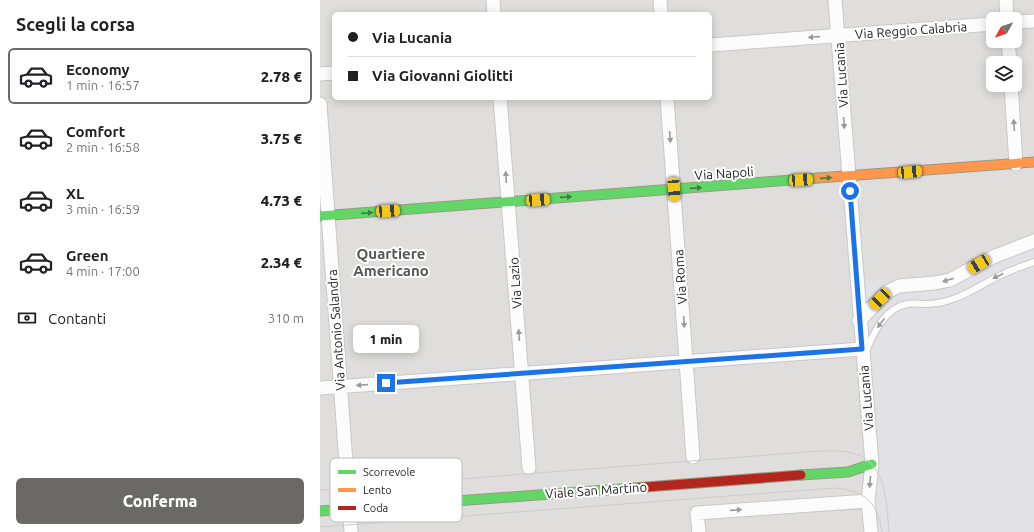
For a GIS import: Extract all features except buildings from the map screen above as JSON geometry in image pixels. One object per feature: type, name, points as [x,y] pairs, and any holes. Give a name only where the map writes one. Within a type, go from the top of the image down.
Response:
[{"type":"street","points":[[493,0],[494,12]]},
{"type":"street","points":[[660,0],[661,12]]},
{"type":"street","name":"Via Lucania","points":[[835,0],[862,354],[872,464],[868,501],[870,532]]},
{"type":"street","points":[[1006,0],[1007,12]]},
{"type":"street","points":[[1022,22],[1034,21]]},
{"type":"street","name":"Via Reggio Calabria","points":[[712,45],[986,25]]},
{"type":"street","points":[[320,74],[332,73]]},
{"type":"street","points":[[1011,92],[1016,164]]},
{"type":"street","name":"Via Lazio","points":[[500,100],[529,468]]},
{"type":"street","name":"Via Roma","points":[[667,100],[694,457]]},
{"type":"street","name":"Via Antonio Salandra","points":[[320,104],[324,216],[346,458]]},
{"type":"street","name":"Via Napoli","points":[[324,216],[1034,162]]},
{"type":"street","points":[[860,321],[887,292],[899,286],[950,280],[993,257],[1034,241]]},
{"type":"street","points":[[320,388],[686,362],[862,354]]},
{"type":"street","name":"Viale San Martino","points":[[462,500],[848,472],[872,464]]},
{"type":"street","points":[[699,532],[697,513],[868,501]]},
{"type":"street","name":"Viale San Martino","points":[[320,511],[330,510]]},
{"type":"street","name":"Via Antonio Salandra","points":[[351,522],[351,532]]},
{"type":"lane","points":[[862,354],[887,315],[898,308],[908,304],[928,304],[953,299],[964,295],[998,276],[1034,262]]},
{"type":"shaded area","points":[[320,0],[1034,0],[1034,532],[320,532]]},
{"type":"shaded area","points":[[1034,235],[1034,532],[871,532],[856,281],[946,274],[971,260]]},
{"type":"tram line","points":[[462,479],[819,451],[840,451],[860,456],[870,463],[877,472],[882,482],[885,494],[889,532]]},
{"type":"tram line","points":[[462,516],[834,488],[854,492],[868,500],[873,505],[877,513],[882,532]]},
{"type":"tram line","points":[[320,490],[330,489]]},
{"type":"tram line","points":[[320,527],[386,522]]},
{"type":"traffic: fast","points":[[320,216],[818,178]]},
{"type":"traffic: fast","points":[[801,475],[848,472],[872,464]]},
{"type":"traffic: fast","points":[[462,501],[633,488]]},
{"type":"traffic: fast","points":[[320,511],[330,510]]},
{"type":"traffic: slow","points":[[818,178],[1034,162]]},
{"type":"traffic: jam","points":[[633,488],[801,475]]},
{"type":"district","name":"Quartiere Americano","points":[[391,262]]},
{"type":"route","points":[[386,383],[862,349],[850,191]]}]
